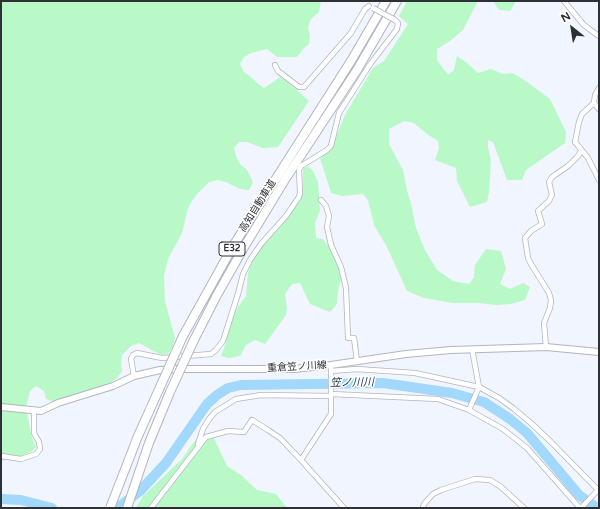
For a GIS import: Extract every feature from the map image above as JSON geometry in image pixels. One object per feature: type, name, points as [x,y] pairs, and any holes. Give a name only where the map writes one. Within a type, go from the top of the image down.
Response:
[{"type":"highway","name":"高知自動車道","points":[[110,508],[138,436],[183,336],[230,252],[284,164],[310,126],[373,25],[386,1]]},
{"type":"highway","name":"高知自動車道","points":[[127,508],[152,436],[170,392],[217,294],[286,178],[357,70],[397,1]]},
{"type":"main road","name":"重倉笠ノ川線","points":[[1,407],[41,411],[58,403],[113,386],[134,376],[160,370],[331,370],[357,361],[406,354],[472,349],[546,347],[599,352]]},
{"type":"street","points":[[371,7],[373,1]]},
{"type":"street","points":[[564,1],[588,29],[599,36]]},
{"type":"street","points":[[134,376],[131,359],[133,355],[137,353],[162,358],[211,354],[223,341],[243,274],[250,260],[261,244],[286,216],[299,197],[299,170],[301,166],[331,146],[339,113],[371,63],[397,29],[398,23],[371,7],[365,9],[351,33],[304,87],[300,87],[278,71],[275,65]]},
{"type":"street","points":[[599,88],[595,95],[594,103],[582,114],[578,122],[575,142],[588,158],[599,180]]},
{"type":"street","points":[[594,103],[599,109]]},
{"type":"street","points":[[546,347],[544,323],[550,308],[551,300],[549,293],[530,264],[525,238],[531,231],[542,224],[538,211],[549,201],[552,195],[549,182],[552,177],[568,166],[581,151]]},
{"type":"street","points":[[321,200],[326,206],[329,216],[327,227],[331,245],[341,267],[346,288],[348,338],[354,338],[357,361]]},
{"type":"street","points":[[469,409],[478,388],[472,349]]},
{"type":"street","points":[[197,448],[203,429],[209,419],[215,412],[236,399],[261,395],[331,393],[438,399],[469,409],[503,429],[527,448],[581,507],[598,491],[532,424],[499,398],[465,383],[415,373],[357,369],[331,370],[331,393],[331,414],[301,460]]},
{"type":"street","points":[[1,456],[21,459],[36,454],[40,449],[39,442],[34,433],[33,410]]},
{"type":"street","points":[[152,508],[206,436],[228,431],[244,432],[252,420],[280,438],[344,508]]},
{"type":"street","points":[[423,508],[424,504],[433,494],[475,479],[490,480],[501,487],[524,508]]},
{"type":"green space","points":[[1,1],[321,1],[319,12],[311,19],[308,27],[310,35],[309,44],[297,57],[277,57],[267,49],[251,53],[244,57],[240,64],[244,72],[264,88],[280,77],[309,101],[278,147],[263,148],[247,142],[239,142],[234,148],[240,164],[247,170],[253,182],[249,190],[240,189],[218,180],[209,182],[197,194],[188,208],[182,233],[168,259],[164,276],[165,301],[175,338],[169,353],[161,355],[139,343],[131,346],[122,355],[122,371],[117,378],[103,388],[86,391],[54,402],[46,399],[44,391],[36,386],[30,391],[26,408],[32,438],[36,447],[31,452],[16,458],[1,461]]},
{"type":"green space","points":[[407,1],[478,1],[463,30],[450,41],[437,49],[437,60],[448,75],[454,70],[457,56],[478,73],[491,69],[503,74],[513,73],[550,99],[566,132],[565,143],[526,170],[522,180],[507,180],[493,142],[488,140],[491,160],[487,202],[470,207],[457,181],[456,168],[435,160],[439,148],[438,141],[414,123],[404,121],[389,129],[389,144],[403,170],[416,228],[425,250],[437,270],[453,281],[469,284],[474,277],[475,265],[486,249],[501,251],[506,269],[500,284],[510,289],[523,283],[530,287],[525,300],[511,304],[496,305],[479,303],[453,303],[424,298],[407,291],[387,247],[374,225],[368,200],[363,194],[342,196],[331,193],[320,158],[331,149],[345,115],[373,68],[384,61],[408,24],[399,16]]},
{"type":"green space","points":[[493,1],[514,1],[515,3],[510,11],[499,10]]},
{"type":"green space","points":[[308,166],[313,171],[318,182],[320,211],[315,223],[316,238],[323,239],[338,260],[343,274],[338,291],[337,304],[330,312],[310,304],[300,283],[292,284],[285,294],[287,308],[286,315],[265,344],[255,340],[246,345],[240,356],[228,358],[221,356],[226,343],[230,323],[238,307],[246,296],[248,273],[253,259],[260,246],[303,195],[303,169]]},
{"type":"green space","points":[[201,434],[213,436],[227,466],[241,475],[257,490],[276,494],[287,508],[136,508],[143,496],[182,459]]},
{"type":"waterway","name":"笠ノ川川","points":[[117,508],[140,491],[166,463],[207,404],[228,388],[241,385],[383,383],[452,393],[484,402],[510,419],[527,433],[579,495],[597,508]]},
{"type":"waterway","name":"笠ノ川川","points":[[1,499],[21,500],[52,508]]}]
